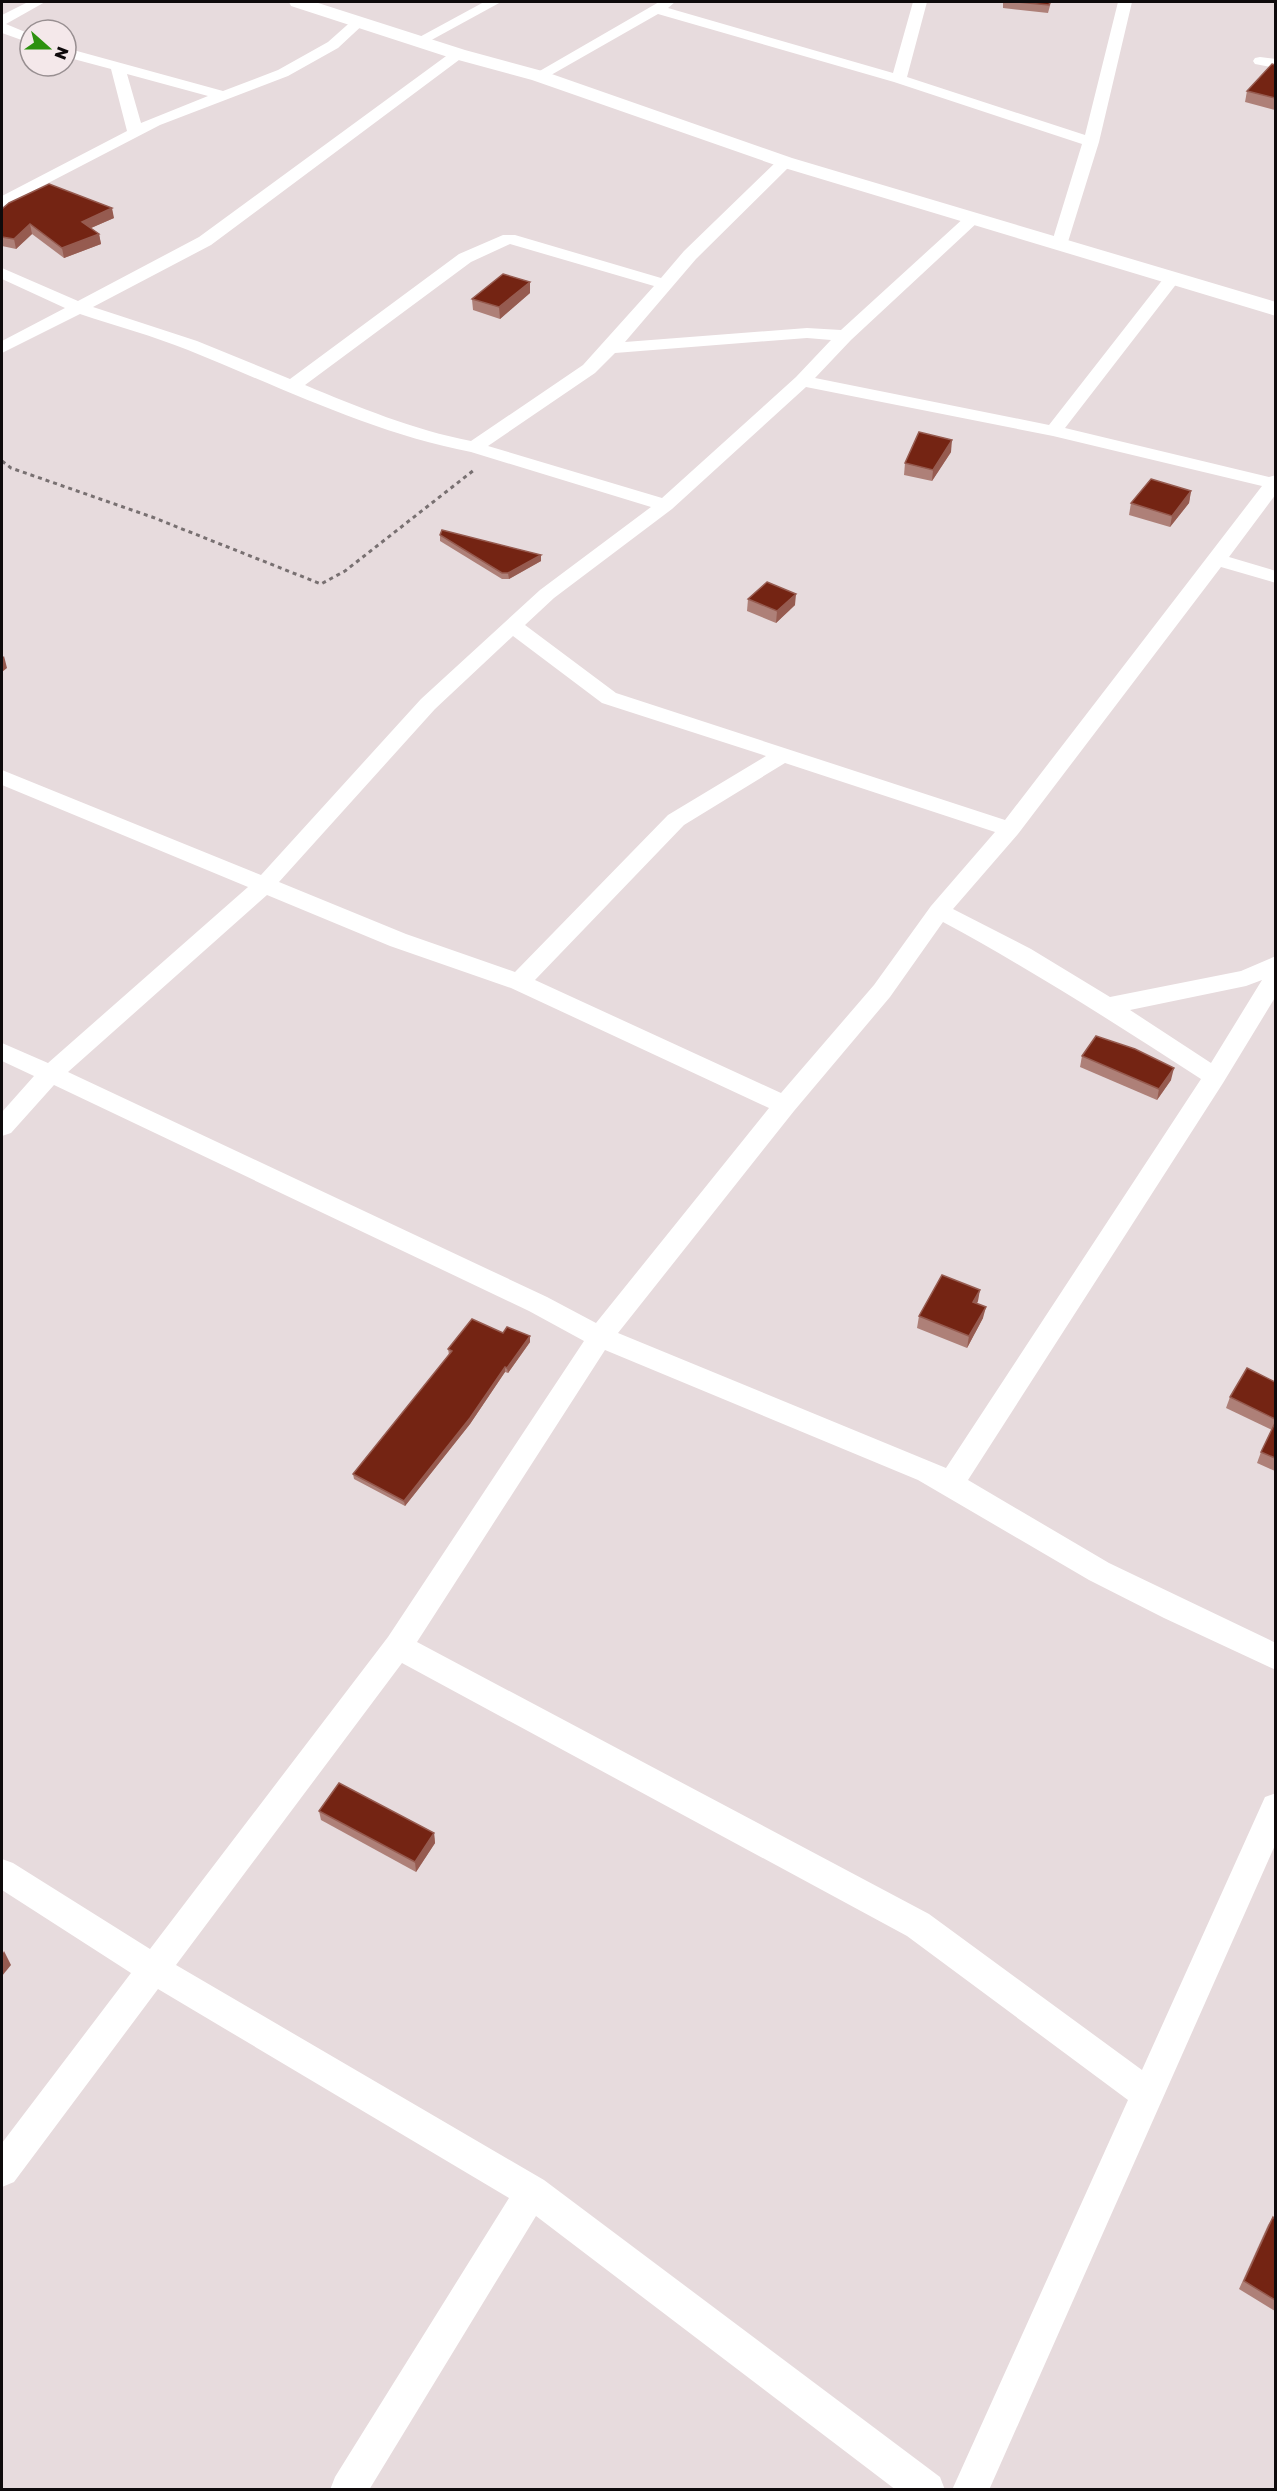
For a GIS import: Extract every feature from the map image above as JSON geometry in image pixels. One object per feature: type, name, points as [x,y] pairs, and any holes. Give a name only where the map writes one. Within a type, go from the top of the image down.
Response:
[{"type":"street","points":[[2,21],[38,2]]},
{"type":"street","points":[[298,2],[421,40],[458,54],[539,76],[785,162],[1275,309]]},
{"type":"street","points":[[421,40],[494,2]]},
{"type":"street","points":[[899,78],[920,2]]},
{"type":"street","points":[[1059,244],[1091,142],[1125,2]]},
{"type":"street","points":[[539,76],[662,5],[899,78],[1091,142]]},
{"type":"street","points":[[2,202],[135,132],[221,95],[283,73],[333,45],[360,21]]},
{"type":"street","points":[[2,28],[18,34]]},
{"type":"street","points":[[2,348],[205,241],[458,54]]},
{"type":"street","points":[[78,55],[221,95]]},
{"type":"street","points":[[1260,61],[1275,64]]},
{"type":"street","points":[[118,66],[135,132]]},
{"type":"street","points":[[474,447],[589,369],[690,255],[785,162]]},
{"type":"street","points":[[2,1127],[49,1075],[264,885],[428,704],[547,594],[665,505],[802,381],[845,336],[972,219]]},
{"type":"street","points":[[293,386],[465,258],[509,238],[664,284]]},
{"type":"street","points":[[2,273],[76,307],[191,345],[347,409],[448,442],[474,447],[665,505]]},
{"type":"street","points":[[1053,431],[1173,278]]},
{"type":"street","points":[[610,348],[807,333],[845,336]]},
{"type":"street","points":[[2,2170],[398,1646],[600,1337],[785,1105],[882,991],[939,911],[1010,829],[1217,560],[1274,482],[1053,431],[802,381]]},
{"type":"street","points":[[1217,560],[1275,577]]},
{"type":"street","points":[[513,626],[609,698],[1010,829]]},
{"type":"street","points":[[519,982],[676,820],[783,754]]},
{"type":"street","points":[[2,777],[398,940],[519,982],[785,1105]]},
{"type":"street","points":[[939,911],[1023,955],[1107,1006],[1215,1077]]},
{"type":"street","points":[[1107,1006],[1246,978],[1275,964]]},
{"type":"street","points":[[951,1483],[1215,1077],[1275,976]]},
{"type":"street","points":[[2,1051],[538,1304],[600,1337],[951,1483],[1085,1564],[1275,1657]]},
{"type":"street","points":[[398,1646],[918,1925],[1147,2094]]},
{"type":"street","points":[[970,2490],[1275,1807]]},
{"type":"street","points":[[2,1873],[153,1969],[532,2192],[927,2490]]},
{"type":"street","points":[[348,2490],[532,2192]]},
{"type":"path","points":[[2,462],[11,468],[152,517],[321,584],[345,571],[471,471],[508,458]]},
{"type":"building","points":[[1017,2],[1050,2],[1049,5]]},
{"type":"building","points":[[1272,64],[1275,65],[1275,98],[1247,91]]},
{"type":"building","points":[[49,184],[112,208],[82,222],[99,234],[62,248],[30,224],[14,239],[2,237],[2,209],[9,203]]},
{"type":"building","points":[[503,274],[530,282],[499,307],[472,299]]},
{"type":"building","points":[[919,432],[952,440],[933,470],[905,463]]},
{"type":"building","points":[[1151,479],[1191,491],[1172,516],[1131,503]]},
{"type":"building","points":[[442,530],[541,555],[508,573],[502,573],[440,535]]},
{"type":"building","points":[[767,582],[796,594],[777,611],[748,599]]},
{"type":"building","points":[[1096,1036],[1135,1049],[1174,1068],[1159,1089],[1082,1056]]},
{"type":"building","points":[[942,1275],[980,1290],[973,1302],[986,1307],[969,1336],[919,1316]]},
{"type":"building","points":[[472,1319],[503,1333],[507,1327],[530,1336],[507,1368],[505,1367],[470,1418],[404,1501],[353,1474],[452,1351],[448,1349]]},
{"type":"building","points":[[1247,1368],[1275,1382],[1275,1419],[1230,1397]]},
{"type":"building","points":[[1275,1423],[1275,1458],[1261,1452]]},
{"type":"building","points":[[339,1783],[434,1833],[415,1862],[319,1811]]},
{"type":"building","points":[[1273,2217],[1275,2219],[1275,2300],[1244,2281]]}]
